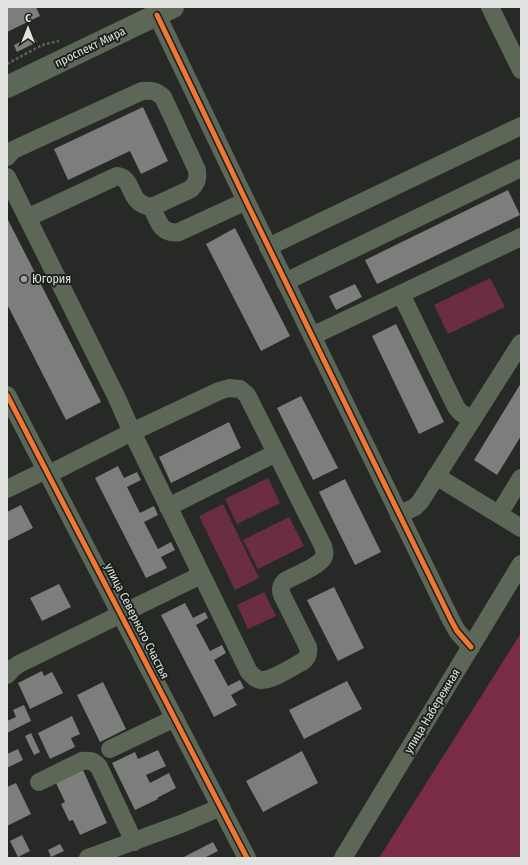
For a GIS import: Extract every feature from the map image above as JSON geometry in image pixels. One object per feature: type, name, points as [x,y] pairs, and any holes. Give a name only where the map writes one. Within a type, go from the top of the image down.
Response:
[{"type":"main road","name":"проспект Мира","points":[[7,87],[165,11]]},
{"type":"street","points":[[490,7],[521,70]]},
{"type":"street","points":[[165,11],[246,201],[268,247],[451,620],[471,647]]},
{"type":"street","points":[[7,157],[13,150],[142,91],[150,90],[157,92],[163,97],[198,170],[196,184],[191,189],[152,207],[144,206],[139,203],[126,180],[123,177],[117,176],[27,218]]},
{"type":"street","points":[[268,247],[521,126]]},
{"type":"street","points":[[285,282],[521,168]]},
{"type":"street","points":[[7,177],[116,396],[132,432],[168,507],[249,672],[254,677],[261,680],[269,679],[306,659],[308,647],[280,590],[285,581],[319,564],[325,553],[323,546],[247,395],[240,389],[229,388],[219,391],[132,432],[48,472],[7,489]]},
{"type":"street","points":[[152,207],[162,228],[173,233],[179,232],[246,201]]},
{"type":"street","points":[[312,336],[521,237]]},
{"type":"street","points":[[401,294],[456,407],[460,412],[472,420]]},
{"type":"street","points":[[400,515],[415,507],[420,502],[521,343]]},
{"type":"street","name":"улица Северного Счастья","points":[[7,395],[247,858]]},
{"type":"street","points":[[168,507],[276,453]]},
{"type":"street","points":[[436,476],[521,528]]},
{"type":"street","points":[[499,514],[521,478]]},
{"type":"street","name":"улица Набережная","points":[[343,858],[521,564]]},
{"type":"street","points":[[7,675],[19,664],[122,615],[201,575]]},
{"type":"street","points":[[110,749],[175,718]]},
{"type":"street","points":[[39,782],[82,761],[88,760],[94,762],[99,767],[134,842]]},
{"type":"street","points":[[88,858],[134,842],[221,807]]},
{"type":"path","points":[[7,64],[42,46],[59,41]]},
{"type":"shaded area","points":[[490,278],[505,307],[448,334],[434,305]]},
{"type":"shaded area","points":[[268,478],[280,503],[237,524],[225,499]]},
{"type":"shaded area","points":[[223,504],[259,578],[235,590],[199,516]]},
{"type":"shaded area","points":[[289,517],[304,546],[258,569],[243,540]]},
{"type":"shaded area","points":[[264,592],[276,616],[248,629],[237,605]]},
{"type":"shaded area","points":[[521,633],[521,858],[379,858]]},
{"type":"building","points":[[7,7],[36,7],[40,16],[7,32]]},
{"type":"building","points":[[33,35],[37,42],[17,52],[14,45]]},
{"type":"building","points":[[143,107],[168,161],[141,174],[130,151],[68,180],[54,149]]},
{"type":"building","points":[[508,190],[520,215],[377,284],[365,260]]},
{"type":"building","points":[[7,218],[101,402],[66,420],[7,304]]},
{"type":"building","points":[[235,228],[290,336],[261,351],[206,244]]},
{"type":"building","points":[[355,284],[362,297],[336,310],[329,296]]},
{"type":"building","points":[[396,324],[444,422],[419,434],[372,336]]},
{"type":"building","points":[[521,383],[521,436],[497,475],[474,460]]},
{"type":"building","points":[[301,396],[338,468],[313,480],[277,408]]},
{"type":"building","points":[[229,422],[241,448],[171,483],[159,457]]},
{"type":"building","points":[[118,466],[124,478],[137,472],[141,480],[127,487],[140,513],[154,506],[158,515],[144,522],[158,549],[171,542],[175,550],[161,557],[167,568],[146,578],[95,478]]},
{"type":"building","points":[[345,479],[381,552],[355,565],[319,492]]},
{"type":"building","points":[[21,505],[33,528],[7,541],[7,512]]},
{"type":"building","points":[[59,584],[71,607],[42,621],[30,598]]},
{"type":"building","points":[[334,587],[364,648],[338,661],[307,600]]},
{"type":"building","points":[[185,603],[193,618],[205,612],[208,618],[196,625],[210,651],[222,645],[226,653],[214,660],[228,686],[240,680],[244,688],[231,695],[237,705],[214,717],[161,615]]},
{"type":"building","points":[[42,671],[44,676],[52,672],[63,693],[30,709],[18,683]]},
{"type":"building","points":[[347,681],[362,709],[304,739],[289,710]]},
{"type":"building","points":[[103,682],[126,729],[100,742],[77,695]]},
{"type":"building","points":[[24,705],[31,721],[7,733],[7,721],[16,717],[13,710]]},
{"type":"building","points":[[72,716],[80,734],[71,738],[75,747],[50,759],[38,733]]},
{"type":"building","points":[[31,733],[40,752],[34,755],[25,736]]},
{"type":"building","points":[[18,749],[23,760],[7,768],[7,754]]},
{"type":"building","points":[[158,750],[166,766],[146,775],[150,783],[169,773],[176,788],[135,810],[112,763],[135,752],[138,759]]},
{"type":"building","points":[[302,751],[318,783],[263,812],[246,781]]},
{"type":"building","points":[[83,770],[107,823],[80,835],[73,820],[69,821],[61,804],[65,802],[56,783]]},
{"type":"building","points":[[16,783],[31,814],[7,826],[7,787]]},
{"type":"building","points":[[22,835],[30,851],[18,857],[10,841]]},
{"type":"building","points":[[213,842],[218,851],[204,858],[182,858]]},
{"type":"building","points":[[60,844],[64,851],[51,857],[48,850]]},
{"type":"cycle path","points":[[157,15],[246,201],[451,620],[457,631],[471,647]]},
{"type":"cycle path","points":[[7,395],[247,858]]},
{"type":"place","name":"Югория","points":[[24,279]]}]
